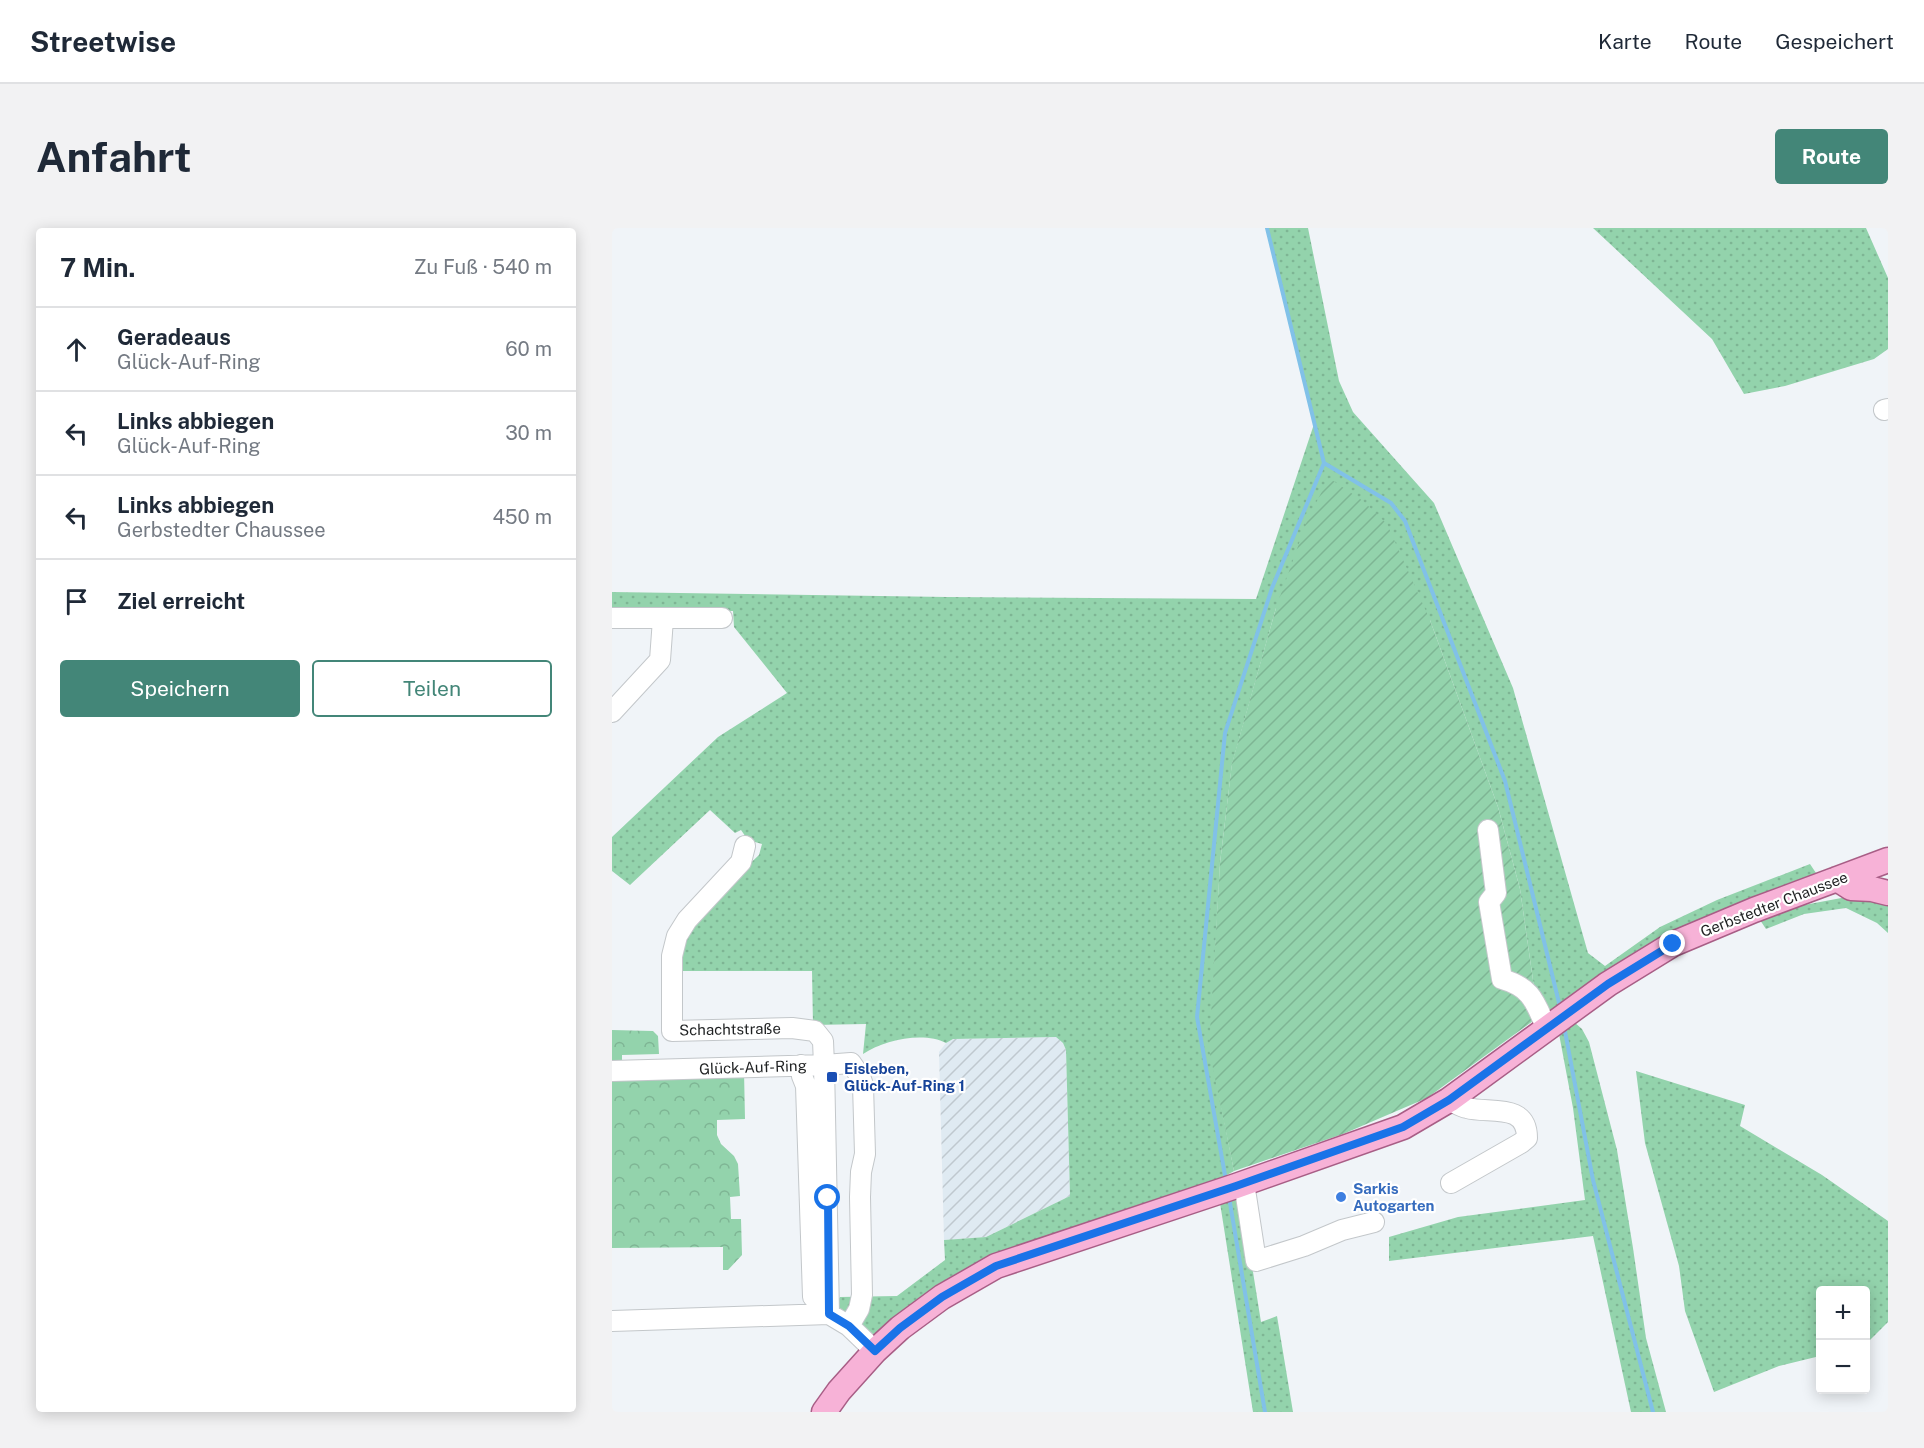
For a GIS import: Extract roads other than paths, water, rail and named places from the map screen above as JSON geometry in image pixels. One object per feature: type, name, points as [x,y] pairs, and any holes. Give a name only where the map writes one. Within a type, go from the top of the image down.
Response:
[{"type":"main road","name":"Gerbstedter Chaussee","points":[[824,1412],[839,1391],[875,1351],[900,1328],[942,1297],[996,1266],[1233,1187],[1403,1127],[1449,1100],[1628,970],[1673,944],[1754,910],[1888,860]]},
{"type":"main road","points":[[1837,879],[1851,888],[1872,889],[1888,893]]},
{"type":"street","points":[[612,618],[722,618]]},
{"type":"street","points":[[612,712],[660,660],[663,619]]},
{"type":"street","points":[[1488,830],[1496,893],[1489,902],[1502,979],[1516,983],[1531,994],[1558,1021]]},
{"type":"street","name":"Schachtstraße","points":[[745,846],[741,862],[687,920],[677,936],[672,956],[672,1031],[792,1028],[815,1031],[823,1041],[824,1065]]},
{"type":"street","points":[[824,1065],[851,1063],[863,1084],[865,1154],[860,1180],[862,1303],[849,1326]]},
{"type":"street","points":[[801,1065],[807,1096],[813,1297],[829,1314],[849,1326],[875,1351]]},
{"type":"street","name":"Glück-Auf-Ring","points":[[612,1071],[824,1065],[829,1314]]},
{"type":"street","points":[[1449,1100],[1466,1108],[1518,1115],[1527,1127],[1527,1138],[1521,1143],[1451,1183]]},
{"type":"street","points":[[1233,1187],[1256,1261],[1304,1246],[1342,1230],[1374,1222]]},
{"type":"street","points":[[612,1321],[829,1314]]},
{"type":"waterway","points":[[1267,228],[1324,463],[1391,503],[1405,521],[1505,781],[1560,1007]]},
{"type":"waterway","points":[[1226,1181],[1197,1017],[1225,733],[1272,588],[1324,463]]},
{"type":"waterway","points":[[1564,1026],[1593,1180],[1653,1412]]},
{"type":"waterway","points":[[1229,1197],[1265,1412]]},
{"type":"place","name":"Eisleben, Glück-Auf-Ring 1","points":[[832,1077]]},
{"type":"place","name":"Sarkis Autogarten","points":[[1341,1197]]}]
